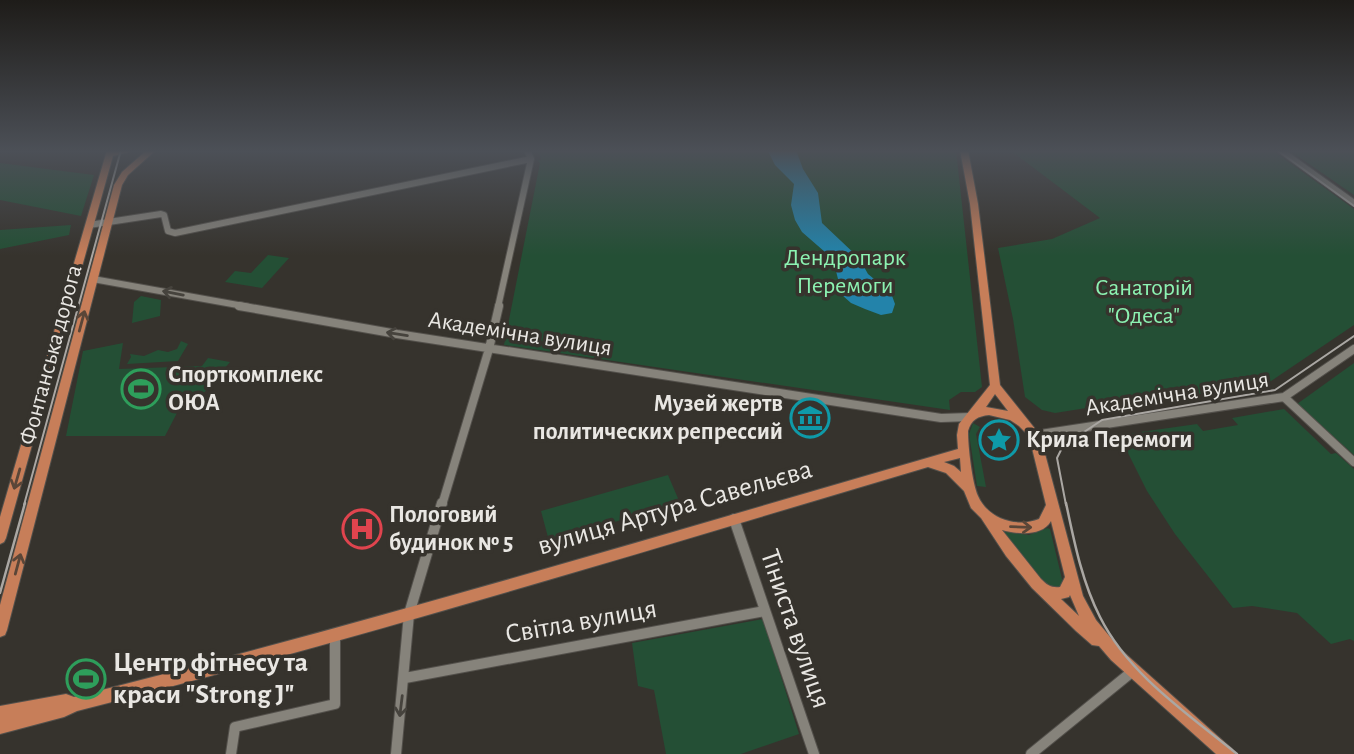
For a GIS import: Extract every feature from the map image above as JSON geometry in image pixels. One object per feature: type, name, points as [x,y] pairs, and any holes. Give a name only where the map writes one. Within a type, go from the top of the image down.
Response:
[{"type":"main road","name":"Фонтанська дорога","points":[[0,538],[100,185]]},
{"type":"main road","name":"Фонтанська дорога","points":[[0,630],[118,185]]},
{"type":"main road","points":[[969,185],[971,198],[968,200],[973,216],[995,386],[1031,431],[1082,610],[1116,655]]},
{"type":"main road","points":[[995,386],[964,425],[964,452],[974,501],[1004,546],[1035,582],[1078,624],[1227,754]]},
{"type":"main road","points":[[972,415],[990,411],[1002,413],[1031,431]]},
{"type":"main road","name":"вулиця Артура Савельєва","points":[[0,727],[64,710],[74,704],[410,614],[964,452]]},
{"type":"main road","points":[[927,462],[950,469],[970,489]]},
{"type":"main road","points":[[983,513],[1006,526],[1030,528],[1048,519],[1052,508]]},
{"type":"main road","points":[[1035,582],[1050,593],[1058,594],[1066,591],[1071,579]]},
{"type":"main road","name":"вулиця Артура Савельєва","points":[[0,713],[66,701],[74,704]]},
{"type":"street","points":[[89,225],[163,214],[168,231],[175,233],[405,185]]},
{"type":"street","points":[[396,754],[410,614],[488,349],[525,185]]},
{"type":"street","points":[[1329,185],[1354,203]]},
{"type":"street","name":"Академічна вулиця","points":[[93,279],[266,312],[488,349],[941,418],[972,415]]},
{"type":"street","name":"Академічна вулиця","points":[[1031,431],[1284,397],[1354,349]]},
{"type":"street","points":[[1284,397],[1354,462]]},
{"type":"street","points":[[941,418],[962,436]]},
{"type":"street","name":"Тіниста вулиця","points":[[734,519],[814,754]]},
{"type":"street","name":"Світла вулиця","points":[[405,678],[765,611]]},
{"type":"street","points":[[231,754],[234,727],[335,704],[335,635]]},
{"type":"street","points":[[1031,754],[1133,671]]},
{"type":"green space","points":[[0,185],[91,185],[81,216],[0,200]]},
{"type":"green space","name":"Дендропарк Перемоги","points":[[536,185],[960,185],[982,387],[975,392],[961,392],[949,400],[950,410],[504,345]]},
{"type":"green space","name":"Санаторій \"Одеса\"","points":[[1057,185],[1321,185],[1354,209],[1354,325],[1268,383],[1165,400],[1162,396],[1055,413],[1042,410],[1025,397],[1013,319],[998,248],[1052,239],[1100,218]]},
{"type":"green space","points":[[1340,185],[1354,185],[1354,195]]},
{"type":"green space","points":[[71,225],[69,235],[0,249],[0,230]]},
{"type":"green space","points":[[268,255],[289,258],[262,288],[225,282],[235,271],[251,273]]},
{"type":"green space","points":[[141,296],[161,300],[160,316],[132,323],[134,302]]},
{"type":"green space","points":[[181,341],[188,344],[178,361],[127,364],[130,354],[144,356],[158,350],[168,352],[177,349]]},
{"type":"green space","name":"Спорткомплекс ОЮА","points":[[123,343],[119,369],[202,366],[208,358],[230,362],[197,401],[178,411],[165,436],[66,436],[83,351]]},
{"type":"green space","points":[[1354,363],[1354,455],[1297,404]]},
{"type":"green space","points":[[1284,409],[1331,454],[1336,453],[1354,469],[1354,641],[1350,639],[1331,644],[1297,613],[1252,606],[1233,608],[1175,534],[1147,491],[1119,435],[1197,424],[1203,431],[1238,425],[1232,418]]},
{"type":"green space","points":[[973,423],[980,427],[976,434],[986,487],[977,486],[969,434]]},
{"type":"green space","points":[[668,475],[680,503],[549,541],[541,511]]},
{"type":"green space","points":[[1050,529],[1062,579],[1063,586],[1057,591],[1040,582],[1002,531],[1029,535]]},
{"type":"green space","points":[[763,619],[799,734],[741,754],[666,754],[654,690],[638,686],[632,643]]},
{"type":"water","points":[[794,185],[813,185],[818,193],[822,223],[859,258],[868,274],[891,293],[895,304],[892,313],[881,315],[851,303],[842,295],[833,259],[802,232],[791,205]]},
{"type":"tram line","points":[[24,505],[111,185]]},
{"type":"tram line","points":[[1325,185],[1354,206]]},
{"type":"tram line","points":[[1066,505],[1057,458],[1063,446],[1102,420],[1275,390],[1354,336]]},
{"type":"tram line","points":[[0,593],[25,503]]},
{"type":"tram line","points":[[1066,503],[1088,590],[1112,638],[1161,692],[1237,754]]},
{"type":"place","name":"Спорткомплекс ОЮА","points":[[141,389]]},
{"type":"place","name":"Музей жертв политических репрессий","points":[[810,418]]},
{"type":"place","name":"Крила Перемоги","points":[[999,440]]},
{"type":"place","name":"Пологовий будинок № 5","points":[[362,529]]},
{"type":"place","name":"Центр фітнесу та краси \"Strong J\"","points":[[86,679]]}]
